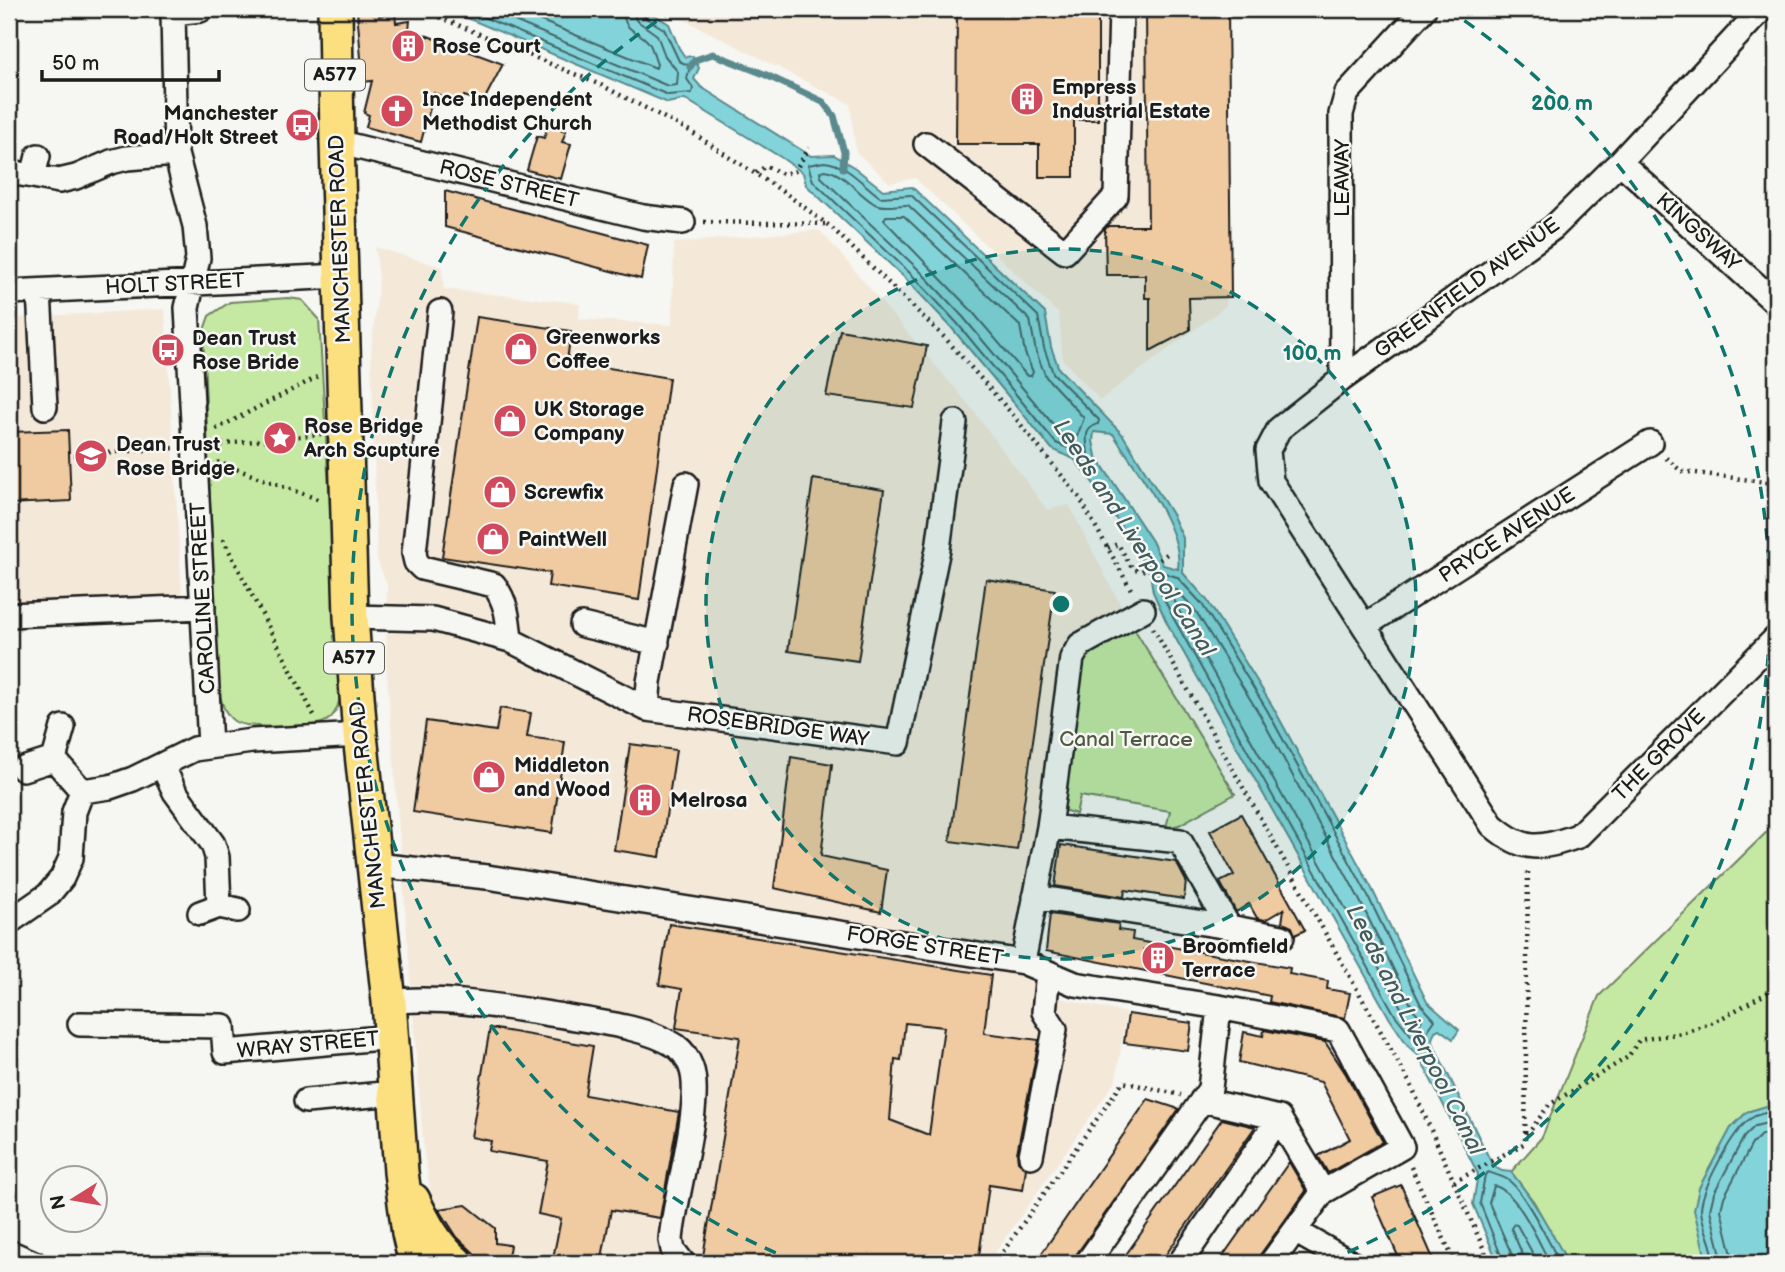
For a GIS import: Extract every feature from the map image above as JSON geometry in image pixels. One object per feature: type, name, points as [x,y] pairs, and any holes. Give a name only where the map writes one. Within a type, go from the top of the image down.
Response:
[{"type":"highway","name":"MANCHESTER ROAD","points":[[335,9],[351,617],[360,735],[389,1002],[401,1172],[416,1263]]},
{"type":"highway","points":[[401,1172],[425,1226],[446,1255],[456,1263]]},
{"type":"street","points":[[926,144],[1065,252],[1116,196],[1121,9]]},
{"type":"street","name":"LEAWAY","points":[[1342,379],[1341,114],[1347,93],[1424,9]]},
{"type":"street","name":"GREENFIELD AVENUE","points":[[1528,846],[1510,841],[1492,825],[1270,481],[1268,450],[1279,429],[1342,379],[1553,228],[1620,162],[1762,9]]},
{"type":"street","points":[[173,11],[200,10]]},
{"type":"street","name":"CAROLINE STREET","points":[[173,11],[176,154],[195,226],[198,258],[187,308],[210,746]]},
{"type":"street","name":"ROSE STREET","points":[[337,142],[643,217],[682,222]]},
{"type":"street","points":[[9,172],[36,166],[59,181],[127,158],[176,154]]},
{"type":"street","name":"KINGSWAY","points":[[1620,162],[1776,303]]},
{"type":"street","name":"HOLT STREET","points":[[9,292],[342,276]]},
{"type":"street","points":[[39,290],[46,407]]},
{"type":"street","points":[[440,312],[414,553],[416,562],[422,568],[494,584],[508,610],[510,640]]},
{"type":"street","name":"ROSEBRIDGE WAY","points":[[351,617],[433,619],[510,640],[647,709],[898,743],[938,549],[956,422]]},
{"type":"street","name":"PRYCE AVENUE","points":[[1364,626],[1650,443]]},
{"type":"street","points":[[647,709],[686,484]]},
{"type":"street","points":[[9,615],[203,607]]},
{"type":"street","points":[[1023,962],[1049,827],[1072,658],[1080,645],[1143,610]]},
{"type":"street","points":[[582,625],[657,643]]},
{"type":"street","name":"THE GROVE","points":[[1528,846],[1551,845],[1578,835],[1776,638]]},
{"type":"street","points":[[54,759],[63,727]]},
{"type":"street","points":[[82,791],[110,787],[194,749],[252,741],[360,735]]},
{"type":"street","points":[[23,769],[54,759]]},
{"type":"street","points":[[54,759],[82,791]]},
{"type":"street","points":[[162,765],[176,792],[213,844],[217,857],[219,910]]},
{"type":"street","points":[[9,922],[48,895],[62,878],[71,858],[74,812],[82,791]]},
{"type":"street","points":[[1049,827],[1180,841],[1229,927]]},
{"type":"street","name":"FORGE STREET","points":[[375,865],[486,877],[1023,962],[1075,984],[1219,1007],[1338,1030],[1402,1147]]},
{"type":"street","points":[[1035,897],[1282,937]]},
{"type":"street","points":[[1031,1156],[1055,1029],[1044,1012],[1048,972]]},
{"type":"street","points":[[389,1002],[405,1000],[498,1006],[601,1023],[655,1036],[686,1055],[695,1083],[693,1109],[671,1240],[673,1250],[683,1263]]},
{"type":"street","points":[[1087,1263],[1210,1089],[1219,1007]]},
{"type":"street","name":"WRAY STREET","points":[[80,1024],[223,1026],[225,1052],[392,1037]]},
{"type":"street","points":[[306,1101],[395,1093]]},
{"type":"street","points":[[1202,1100],[1279,1118],[1323,1192]]},
{"type":"street","points":[[1180,1263],[1279,1118]]},
{"type":"street","points":[[1271,1263],[1323,1192],[1402,1147]]},
{"type":"street","points":[[1295,1231],[1351,1263]]},
{"type":"street","points":[[9,1252],[34,1263]]},
{"type":"path","points":[[420,9],[603,86],[688,130],[755,173],[828,224],[945,338],[1013,415],[1079,497],[1411,1085],[1490,1263]]},
{"type":"path","points":[[755,173],[766,166],[783,174],[795,171],[809,148]]},
{"type":"path","points":[[682,222],[828,224]]},
{"type":"path","points":[[195,447],[343,364]]},
{"type":"path","points":[[1650,443],[1681,471],[1776,486]]},
{"type":"path","points":[[195,447],[347,510]]},
{"type":"path","points":[[221,536],[326,737]]},
{"type":"path","points":[[1108,548],[1118,544],[1132,568],[1142,571],[1167,554]]},
{"type":"path","points":[[1454,1182],[1525,1143],[1527,1136],[1528,846]]},
{"type":"path","points":[[1527,1136],[1549,1105],[1629,1057],[1639,1040],[1682,1032],[1716,1021],[1776,988]]},
{"type":"path","points":[[996,1263],[1123,1082],[1202,1100]]},
{"type":"path","points":[[1402,1147],[1455,1263]]},
{"type":"shaded area","points":[[663,9],[1228,9],[1226,306],[1100,400],[1063,360],[1059,314],[915,178],[890,183],[856,152],[850,104]]},
{"type":"shaded area","points":[[820,230],[970,406],[1047,510],[1069,505],[1124,612],[1072,641],[1034,992],[1126,1013],[1116,1080],[988,1263],[471,1263],[437,1227],[424,1155],[386,662],[387,585],[377,559],[371,351],[379,279],[375,247],[442,267],[444,289],[569,302],[580,305],[579,319],[672,325],[674,243]]},
{"type":"shaded area","name":"Dean Trust Rose Bridge","points":[[165,309],[182,594],[9,606],[9,318]]},
{"type":"green space","points":[[288,298],[302,300],[319,319],[341,693],[335,713],[326,721],[308,725],[265,726],[241,724],[230,718],[221,701],[218,687],[203,333],[209,316],[230,302]]},
{"type":"green space","name":"Canal Terrace","points":[[1124,612],[1235,794],[1179,825],[1166,828],[1170,811],[1080,796],[1076,814],[1063,810],[1055,802],[1072,641]]},
{"type":"green space","points":[[1776,823],[1776,1106],[1770,1105],[1747,1112],[1731,1128],[1699,1188],[1707,1263],[1568,1263],[1534,1202],[1511,1172],[1542,1137],[1599,996]]},
{"type":"water","name":"Leeds and Liverpool Canal","points":[[446,9],[645,9],[669,24],[685,57],[693,56],[699,68],[694,79],[701,87],[811,156],[834,155],[883,190],[912,187],[1045,313],[1051,347],[1059,369],[1123,435],[1173,516],[1183,538],[1183,573],[1207,600],[1273,707],[1371,887],[1427,1002],[1459,1030],[1453,1039],[1439,1029],[1435,1031],[1432,1039],[1493,1166],[1511,1172],[1542,1216],[1568,1263],[1498,1263],[1473,1204],[1478,1174],[1419,1056],[1409,1047],[1390,1019],[1167,623],[1153,592],[1150,573],[1097,488],[1074,459],[1052,449],[951,327],[907,280],[806,185],[803,173],[685,99],[668,103]],"holes":[[[1094,432],[1113,434],[1166,518],[1178,553],[1178,569],[1163,565],[1152,541],[1096,456]]]},
{"type":"water","points":[[1770,1105],[1776,1106],[1776,1263],[1707,1263],[1694,1210],[1699,1188],[1731,1128],[1747,1112]]},
{"type":"building","name":"Rose Court","points":[[379,9],[379,16],[395,13],[396,23],[410,21],[409,29],[503,64],[483,102],[464,96],[461,103],[434,93],[421,142],[366,127],[369,115],[364,113],[372,81],[363,82],[357,10]]},
{"type":"building","name":"Empress Industrial Estate","points":[[957,9],[1098,9],[1098,120],[1074,120],[1074,177],[1039,177],[1039,144],[956,144]]},
{"type":"building","points":[[1146,9],[1228,9],[1231,297],[1189,298],[1190,330],[1150,351],[1150,298],[1145,298],[1145,275],[1106,275],[1105,229],[1108,226],[1148,226]]},
{"type":"building","points":[[548,126],[566,131],[562,142],[571,144],[561,179],[527,170],[537,136],[544,138]]},
{"type":"building","points":[[445,191],[648,245],[641,279],[445,227]]},
{"type":"building","points":[[477,317],[571,331],[567,361],[669,378],[639,600],[548,586],[550,573],[442,557]]},
{"type":"building","points":[[840,330],[927,346],[914,408],[826,396]]},
{"type":"building","points":[[68,430],[71,501],[9,504],[9,432]]},
{"type":"building","points":[[813,479],[884,490],[858,661],[788,651]]},
{"type":"building","points":[[986,579],[1055,590],[1017,850],[950,841]]},
{"type":"building","name":"Middleton and Wood","points":[[500,708],[531,713],[527,737],[565,742],[552,833],[413,812],[426,721],[496,731]]},
{"type":"building","name":"Melrosa","points":[[630,744],[676,750],[660,857],[614,850]]},
{"type":"building","points":[[791,757],[832,764],[821,856],[887,870],[881,912],[774,888]]},
{"type":"building","points":[[1241,814],[1305,930],[1295,935],[1292,927],[1282,923],[1284,909],[1265,920],[1257,918],[1249,904],[1236,912],[1220,882],[1234,875],[1210,831]]},
{"type":"building","points":[[1061,845],[1176,862],[1186,881],[1184,899],[1125,890],[1124,897],[1055,886]]},
{"type":"building","name":"Broomfield Terrace","points":[[1050,914],[1119,924],[1118,930],[1133,932],[1132,940],[1290,968],[1289,974],[1328,981],[1327,989],[1350,993],[1345,1018],[1269,1002],[1270,996],[1046,951]]},
{"type":"building","points":[[669,924],[991,975],[984,1033],[1039,1040],[1017,1153],[1018,1161],[1026,1168],[1023,1190],[989,1185],[978,1263],[702,1262],[740,1037],[676,1028],[682,989],[659,985]],"holes":[[[905,1023],[944,1027],[929,1135],[890,1120],[895,1059],[901,1060]]]},
{"type":"building","points":[[1128,1014],[1192,1023],[1188,1051],[1124,1043]]},
{"type":"building","points":[[490,1028],[593,1046],[585,1095],[679,1112],[660,1218],[611,1210],[601,1263],[552,1263],[561,1219],[538,1214],[548,1161],[489,1151],[491,1141],[471,1137]]},
{"type":"building","points":[[1264,1030],[1325,1042],[1346,1074],[1383,1142],[1328,1173],[1318,1156],[1350,1139],[1321,1082],[1239,1062],[1244,1032],[1263,1036]]},
{"type":"building","points":[[1148,1099],[1179,1109],[1073,1263],[1035,1263]]},
{"type":"building","points":[[1222,1119],[1255,1127],[1160,1263],[1120,1263]]},
{"type":"building","points":[[1289,1162],[1306,1191],[1257,1263],[1218,1263]]},
{"type":"building","points":[[1401,1185],[1435,1263],[1401,1263],[1372,1197]]},
{"type":"building","points":[[466,1205],[495,1228],[495,1243],[510,1245],[507,1263],[487,1263],[476,1255],[457,1237],[439,1209]]},
{"type":"waterway","points":[[690,67],[695,60],[713,54],[823,102],[834,116],[844,152],[843,168]]},
{"type":"place","name":"Rose Court","points":[[408,46]]},
{"type":"place","name":"Empress Industrial Estate","points":[[1027,99]]},
{"type":"place","name":"Ince Independent Methodist Church","points":[[397,111]]},
{"type":"place","name":"Manchester Road/Holt Street","points":[[302,125]]},
{"type":"place","name":"Greenworks Coffee","points":[[521,349]]},
{"type":"place","name":"Dean Trust Rose Bride","points":[[168,350]]},
{"type":"place","name":"UK Storage Company","points":[[510,421]]},
{"type":"place","name":"Rose Bridge Arch Scupture","points":[[280,438]]},
{"type":"place","name":"Dean Trust Rose Bridge","points":[[91,456]]},
{"type":"place","name":"Screwfix","points":[[500,492]]},
{"type":"place","name":"PaintWell","points":[[493,539]]},
{"type":"place","name":"Middleton and Wood","points":[[489,777]]},
{"type":"place","name":"Melrosa","points":[[645,800]]},
{"type":"place","name":"Broomfield Terrace","points":[[1158,958]]}]
